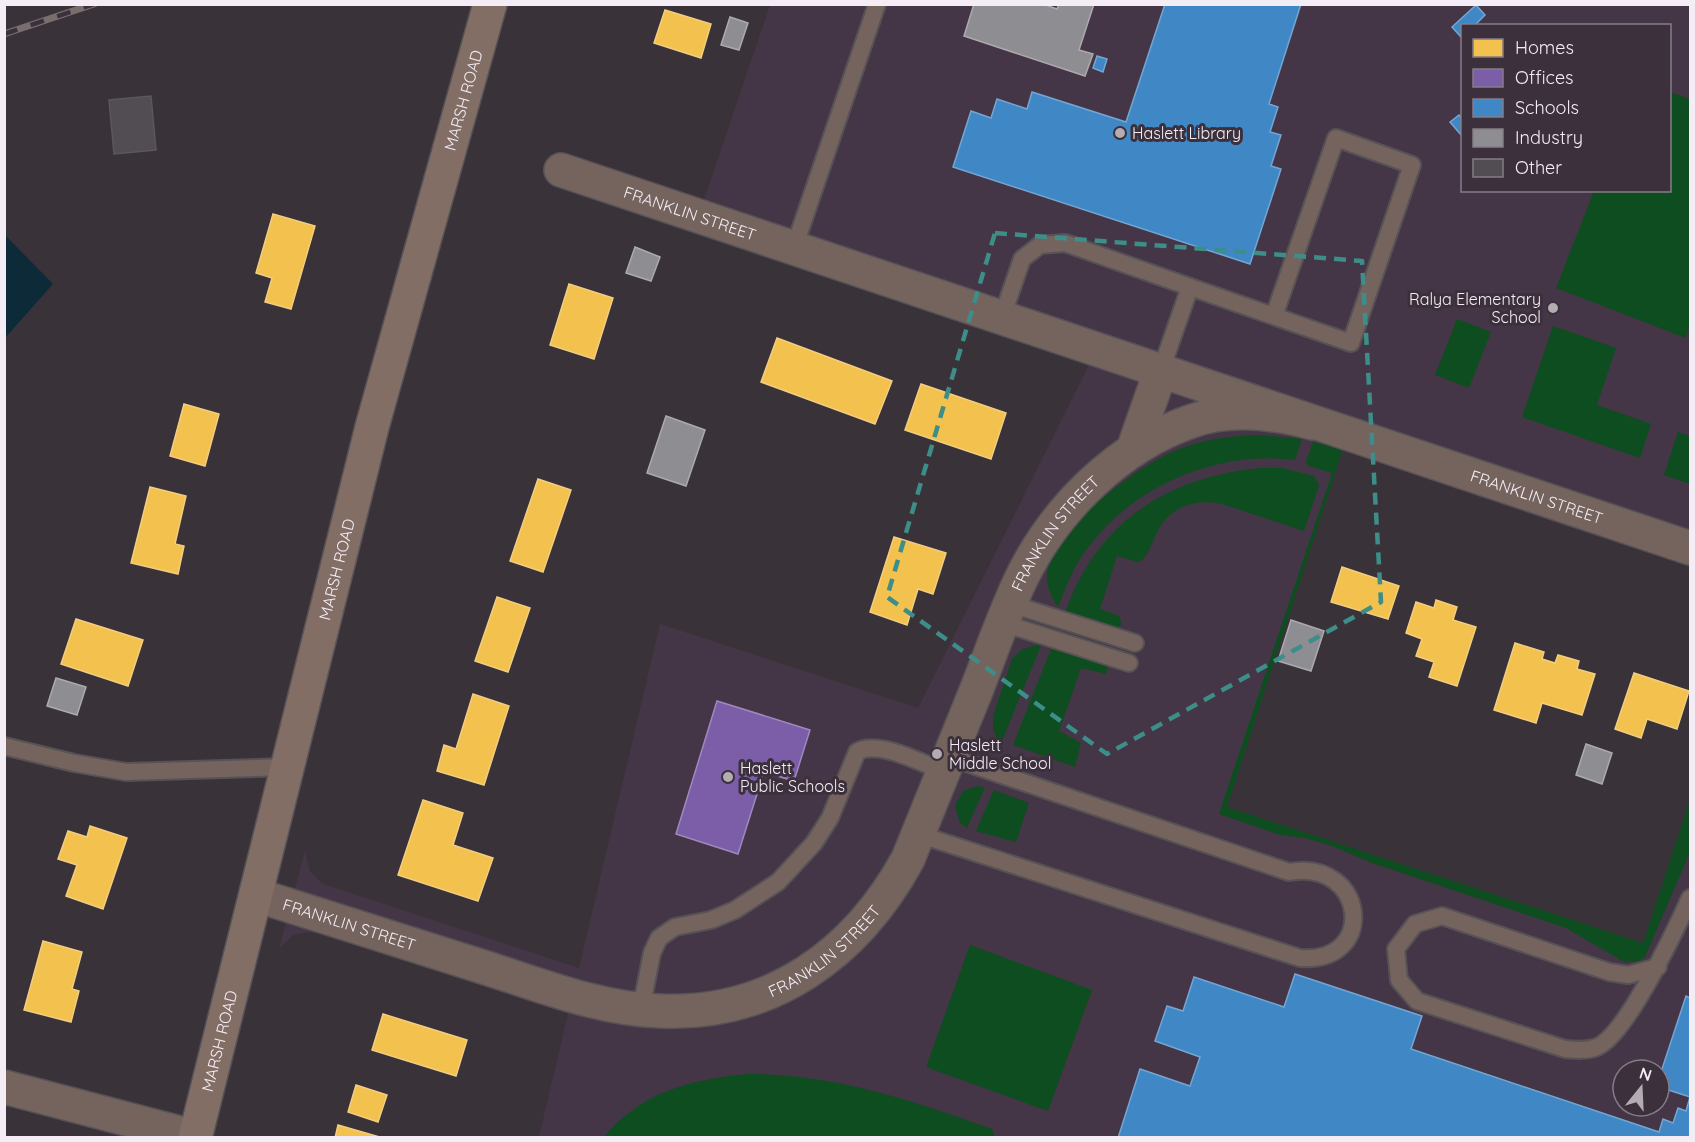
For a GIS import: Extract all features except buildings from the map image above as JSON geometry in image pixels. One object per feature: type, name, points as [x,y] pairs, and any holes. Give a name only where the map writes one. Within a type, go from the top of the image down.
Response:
[{"type":"main road","name":"MARSH ROAD","points":[[195,1137],[372,427],[490,4]]},
{"type":"street","name":"FRANKLIN STREET","points":[[561,170],[1690,548]]},
{"type":"street","points":[[1133,450],[1161,370]]},
{"type":"street","name":"FRANKLIN STREET","points":[[256,895],[593,1001],[641,1009],[686,1011],[713,1008],[773,991],[801,976],[827,958],[864,924],[895,883],[918,834],[1023,576],[1054,527],[1090,486],[1133,450],[1194,420],[1221,415],[1270,414],[1313,423]]},
{"type":"street","points":[[4,1087],[195,1137]]},
{"type":"lane","points":[[794,248],[877,4]]},
{"type":"lane","points":[[1002,317],[1022,259],[1040,244],[1065,243],[1351,343],[1412,165],[1336,138],[1274,316]]},
{"type":"lane","points":[[1161,370],[1190,287]]},
{"type":"lane","points":[[1007,613],[1135,644]]},
{"type":"lane","points":[[1007,613],[1129,663]]},
{"type":"lane","points":[[4,746],[74,763],[126,771],[288,767]]},
{"type":"lane","points":[[641,1009],[652,952],[659,938],[675,927],[711,920],[735,910],[778,882],[814,843],[830,818],[857,752],[863,748],[878,747],[946,764],[1289,872],[1305,869],[1333,877],[1349,897],[1354,911],[1352,929],[1345,944],[1334,953],[1322,958],[1300,958],[918,834]]},
{"type":"lane","points":[[1658,967],[1628,975],[1609,972],[1442,916],[1415,924],[1396,949],[1400,980],[1417,1001],[1565,1049],[1581,1050],[1598,1046],[1609,1038],[1658,967],[1690,898]]},
{"type":"highlighted area","points":[[995,233],[1362,261],[1381,602],[1107,754],[887,597]]},
{"type":"shaded area","points":[[770,5],[1690,5],[1690,530],[703,203]]},
{"type":"shaded area","name":"Haslett Middle School","points":[[1091,361],[1343,449],[1227,807],[1643,943],[1690,800],[1690,1137],[539,1137],[568,1014],[315,931],[293,935],[279,949],[305,851],[310,872],[323,884],[579,968],[660,624],[918,708]]},
{"type":"green space","points":[[1671,92],[1690,99],[1690,324],[1686,338],[1556,288],[1594,192],[1671,192]]},
{"type":"green space","points":[[1457,319],[1491,332],[1469,388],[1435,375]]},
{"type":"green space","points":[[1553,326],[1616,348],[1597,405],[1651,424],[1640,458],[1522,417]]},
{"type":"green space","points":[[1678,432],[1690,436],[1690,484],[1664,475]]},
{"type":"green space","points":[[1258,435],[1302,439],[1295,460],[1263,458],[1231,462],[1199,470],[1168,482],[1140,498],[1114,518],[1092,542],[1074,569],[1058,607],[1049,589],[1048,568],[1055,551],[1068,534],[1102,499],[1142,469],[1177,450],[1217,439]]},
{"type":"green space","points":[[1313,442],[1343,449],[1227,807],[1643,943],[1690,800],[1690,852],[1645,957],[1639,961],[1624,962],[1566,928],[1372,863],[1332,846],[1305,838],[1280,835],[1219,814],[1332,473],[1309,466],[1306,462]]},
{"type":"green space","points":[[1260,468],[1282,468],[1314,476],[1319,485],[1304,531],[1222,504],[1204,502],[1187,505],[1165,519],[1148,553],[1142,560],[1138,562],[1117,556],[1100,609],[1119,616],[1122,625],[1116,628],[1066,611],[1079,580],[1096,552],[1140,509],[1166,494],[1195,482],[1227,473]]},
{"type":"green space","points":[[1042,643],[1000,746],[993,729],[993,716],[1012,659],[1021,650]]},
{"type":"green space","points":[[1053,644],[1108,665],[1106,674],[1081,668],[1059,731],[1081,743],[1075,767],[1013,745]]},
{"type":"green space","points":[[977,786],[985,787],[967,828],[960,823],[955,806],[963,791]]},
{"type":"green space","points":[[994,790],[1029,803],[1016,842],[976,831]]},
{"type":"green space","points":[[970,945],[1092,990],[1048,1111],[926,1067]]},
{"type":"green space","points":[[748,1074],[811,1079],[872,1091],[932,1108],[992,1129],[995,1137],[604,1137],[634,1109],[669,1090],[707,1080]]},
{"type":"water","points":[[5,235],[53,284],[4,338]]},
{"type":"railway","points":[[4,34],[94,4]]},
{"type":"place","name":"Haslett Library","points":[[1120,133]]},
{"type":"place","name":"Ralya Elementary School","points":[[1553,308]]},
{"type":"place","name":"Haslett Middle School","points":[[937,754]]},
{"type":"place","name":"Haslett Public Schools","points":[[728,777]]}]
